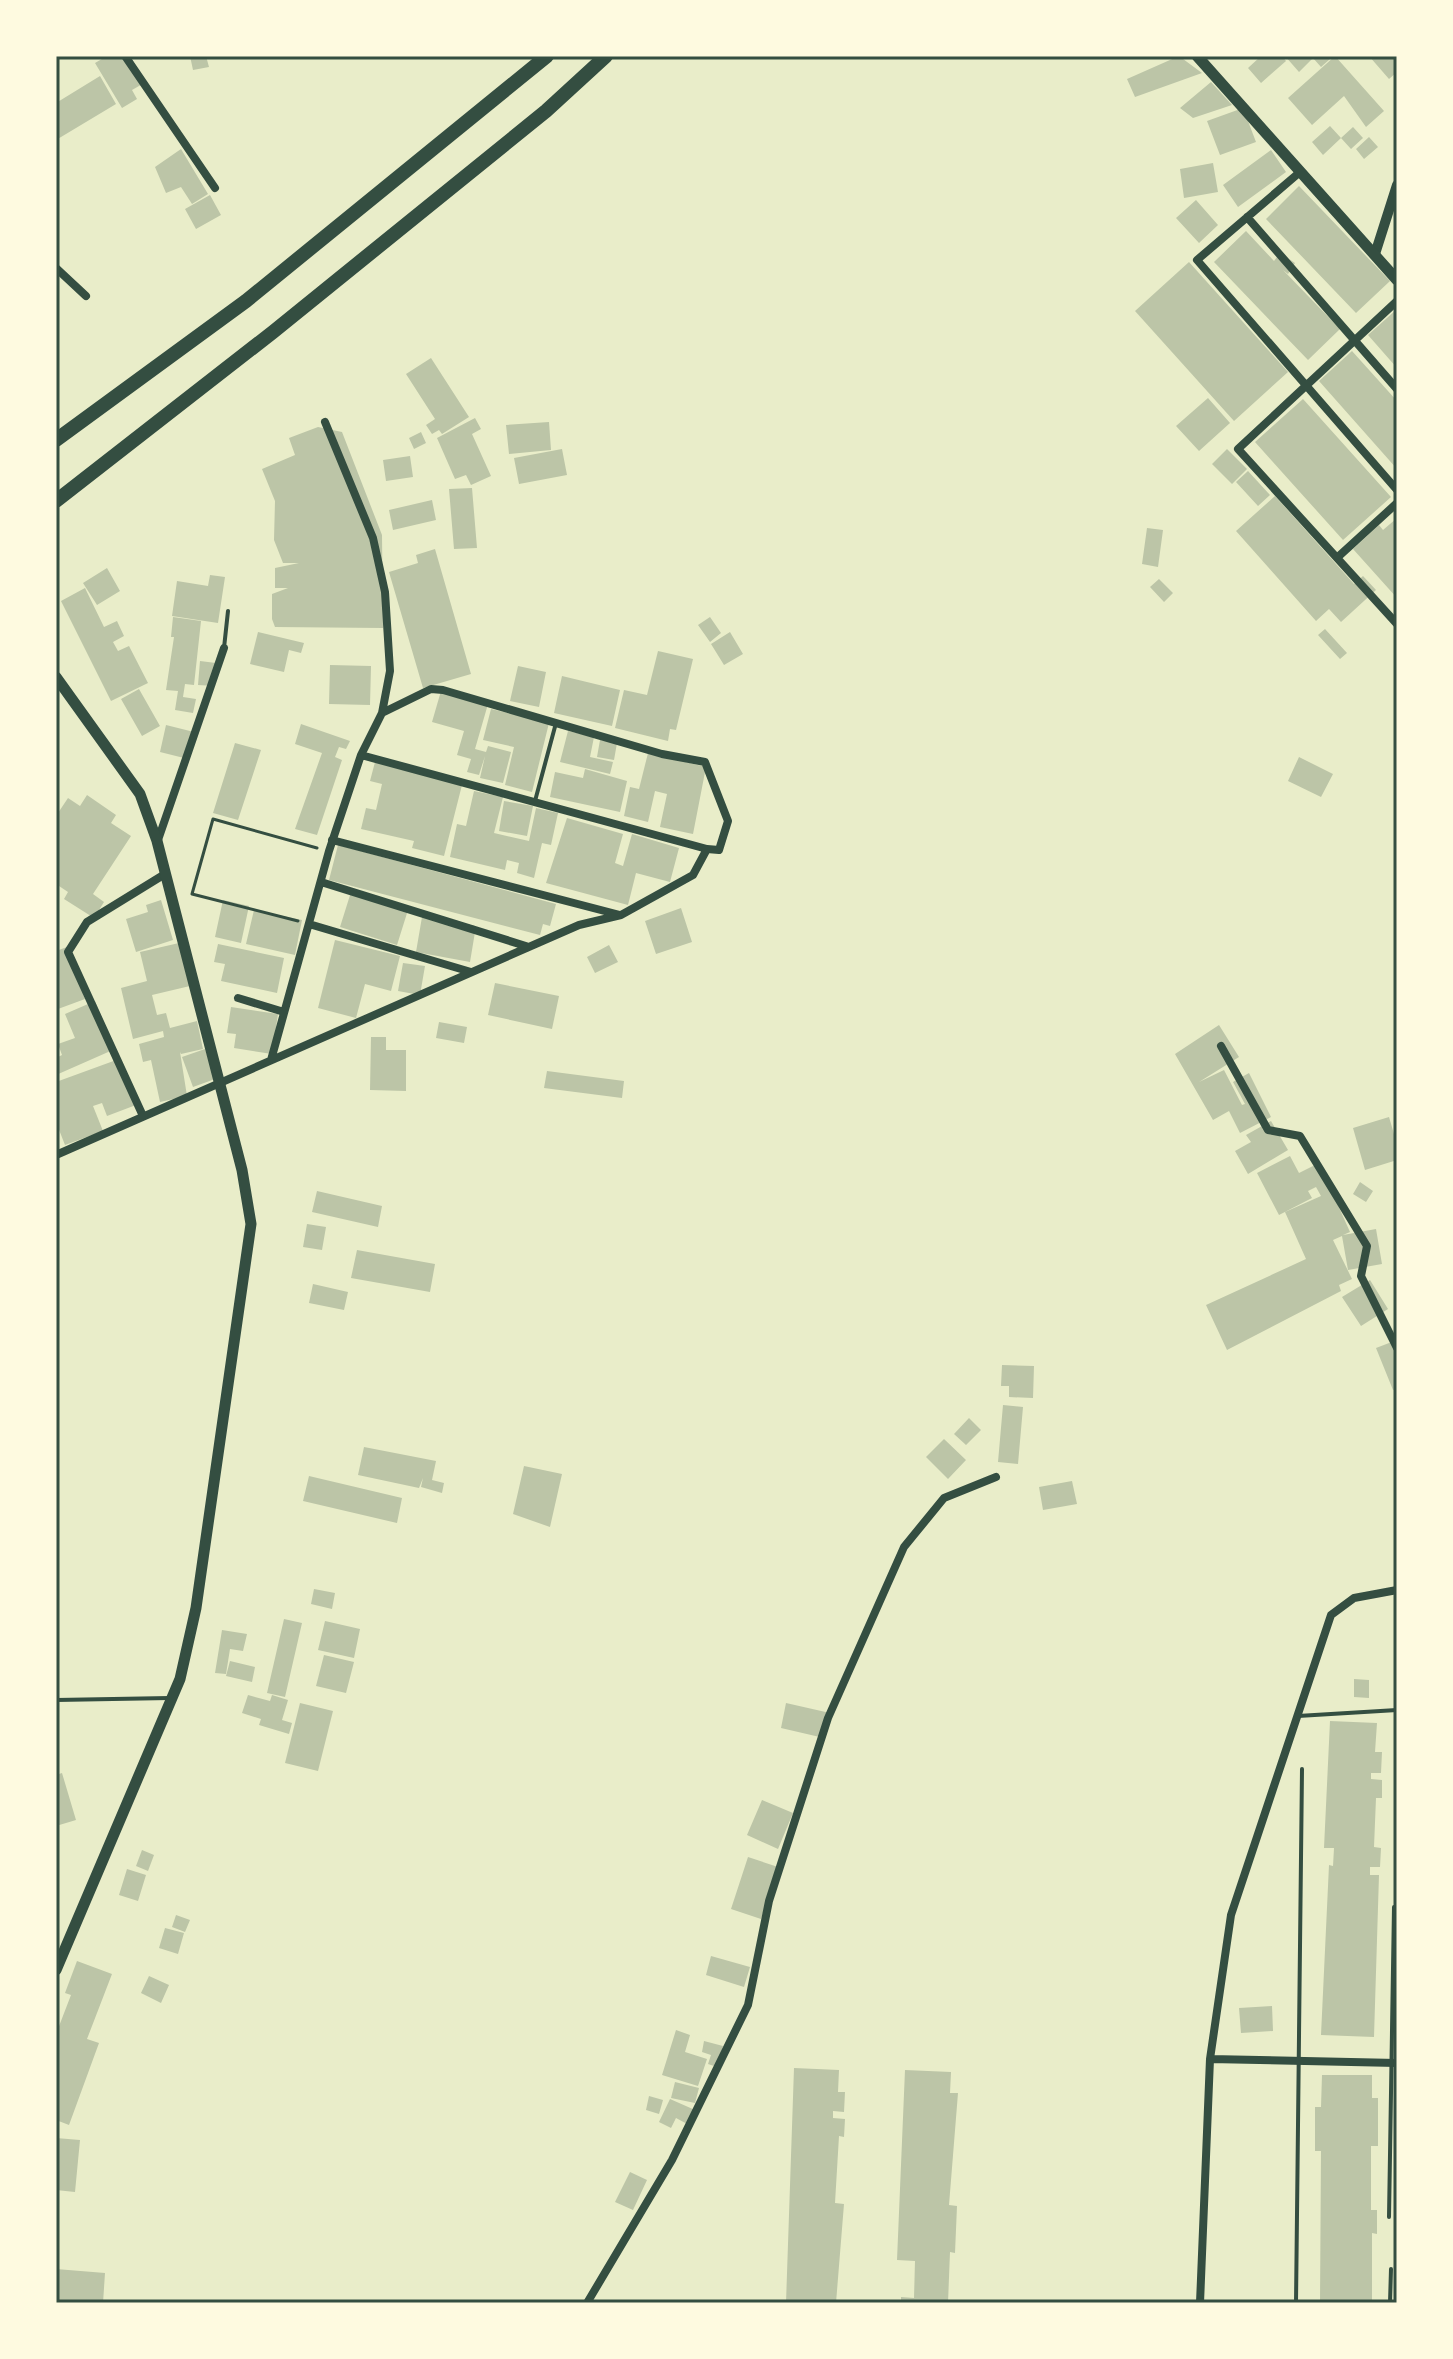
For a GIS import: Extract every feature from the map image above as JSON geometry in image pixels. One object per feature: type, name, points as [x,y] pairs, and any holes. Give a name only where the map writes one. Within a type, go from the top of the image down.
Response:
[{"type":"highway","points":[[56,440],[246,301],[547,56]]},
{"type":"highway","points":[[56,501],[273,332],[546,111],[606,56]]},
{"type":"main road","points":[[1197,56],[1397,280]]},
{"type":"main road","points":[[56,677],[140,794],[157,841],[242,1170],[251,1224],[196,1608],[172,1698],[56,1970]]},
{"type":"street","points":[[125,56],[215,188]]},
{"type":"street","points":[[1300,172],[1197,260],[1397,490]]},
{"type":"street","points":[[1375,254],[1397,185]]},
{"type":"street","points":[[1247,217],[1397,389]]},
{"type":"street","points":[[56,268],[86,296]]},
{"type":"street","points":[[1397,301],[1238,449],[1339,556],[1397,624]]},
{"type":"street","points":[[271,1060],[332,840],[361,755],[382,713],[390,671],[385,592],[373,538],[325,422]]},
{"type":"street","points":[[1339,556],[1397,503]]},
{"type":"street","points":[[157,841],[224,648]]},
{"type":"street","points":[[361,755],[719,850],[728,821],[705,762],[662,754],[557,721],[431,689],[382,713]]},
{"type":"street","points":[[332,840],[621,915]]},
{"type":"street","points":[[56,1155],[579,925],[621,915],[693,875],[707,849]]},
{"type":"street","points":[[143,1116],[68,952],[87,922],[165,874]]},
{"type":"street","points":[[321,882],[529,947]]},
{"type":"street","points":[[309,924],[472,972]]},
{"type":"street","points":[[238,998],[284,1012]]},
{"type":"street","points":[[1221,1046],[1268,1130],[1300,1136],[1367,1246],[1361,1276],[1397,1348]]},
{"type":"street","points":[[587,2303],[672,2160],[748,2005],[769,1901],[828,1718],[904,1547],[944,1498],[996,1477]]},
{"type":"street","points":[[1200,2303],[1210,2059],[1231,1915],[1331,1615],[1354,1598],[1397,1590]]},
{"type":"street","points":[[1210,2059],[1394,2063]]},
{"type":"lane","points":[[224,648],[228,611]]},
{"type":"lane","points":[[535,801],[557,721]]},
{"type":"lane","points":[[56,1700],[172,1698]]},
{"type":"lane","points":[[1295,1717],[1397,1710]]},
{"type":"lane","points":[[1296,2303],[1302,1769]]},
{"type":"lane","points":[[1389,2217],[1394,2063],[1394,1907]]},
{"type":"lane","points":[[1390,2303],[1391,2269]]},
{"type":"path","points":[[309,924],[192,894],[208,834],[213,819],[329,851]]},
{"type":"building","points":[[107,56],[130,56],[146,82],[132,90],[137,99],[122,108],[95,63]]},
{"type":"building","points":[[190,56],[206,56],[209,67],[193,70]]},
{"type":"building","points":[[1179,56],[1202,73],[1135,97],[1127,79]]},
{"type":"building","points":[[1261,56],[1282,56],[1286,61],[1261,83],[1248,68]]},
{"type":"building","points":[[1285,56],[1327,56],[1330,59],[1321,67],[1313,58],[1299,72]]},
{"type":"building","points":[[1335,56],[1384,111],[1366,127],[1344,96],[1312,125],[1288,98]]},
{"type":"building","points":[[1369,56],[1397,56],[1397,72],[1389,79]]},
{"type":"building","points":[[100,76],[116,104],[56,140],[56,103]]},
{"type":"building","points":[[1211,82],[1232,105],[1193,118],[1180,108]]},
{"type":"building","points":[[1243,108],[1256,142],[1220,155],[1207,121]]},
{"type":"building","points":[[1330,126],[1341,138],[1323,155],[1312,142]]},
{"type":"building","points":[[1353,127],[1363,138],[1351,149],[1341,138]]},
{"type":"building","points":[[1369,137],[1378,147],[1364,159],[1356,149]]},
{"type":"building","points":[[181,149],[208,194],[192,204],[181,187],[166,193],[155,167]]},
{"type":"building","points":[[1271,150],[1286,172],[1238,207],[1223,185]]},
{"type":"building","points":[[1213,163],[1218,192],[1184,198],[1180,169]]},
{"type":"building","points":[[1299,186],[1390,281],[1356,313],[1266,219]]},
{"type":"building","points":[[210,195],[221,215],[196,229],[185,209]]},
{"type":"building","points":[[1196,200],[1218,225],[1199,243],[1176,218]]},
{"type":"building","points":[[1246,231],[1274,261],[1280,253],[1295,263],[1288,274],[1283,270],[1340,329],[1308,360],[1214,262]]},
{"type":"building","points":[[1189,262],[1288,372],[1234,421],[1135,311]]},
{"type":"building","points":[[1397,309],[1397,368],[1368,335]]},
{"type":"building","points":[[1352,351],[1397,401],[1397,469],[1319,381]]},
{"type":"building","points":[[431,358],[469,417],[442,434],[439,430],[432,434],[426,425],[435,419],[406,374]]},
{"type":"building","points":[[1208,398],[1230,423],[1199,451],[1176,426]]},
{"type":"building","points":[[1303,399],[1391,497],[1343,540],[1255,442]]},
{"type":"building","points":[[475,418],[481,429],[472,434],[491,476],[471,485],[466,475],[455,479],[437,438]]},
{"type":"building","points":[[549,422],[551,450],[509,454],[506,425]]},
{"type":"building","points":[[318,427],[342,432],[382,535],[383,628],[275,627],[272,619],[272,594],[288,588],[275,588],[275,568],[299,563],[283,563],[274,540],[275,501],[262,469],[295,455],[289,438]]},
{"type":"building","points":[[421,432],[426,443],[414,449],[409,438]]},
{"type":"building","points":[[562,449],[567,475],[519,484],[514,458]]},
{"type":"building","points":[[1227,449],[1247,469],[1232,484],[1212,464]]},
{"type":"building","points":[[410,456],[413,477],[386,481],[383,460]]},
{"type":"building","points":[[1248,471],[1270,495],[1258,506],[1236,482]]},
{"type":"building","points":[[472,488],[477,548],[454,549],[449,489]]},
{"type":"building","points":[[1275,496],[1354,584],[1363,576],[1376,590],[1341,622],[1329,609],[1316,621],[1236,531]]},
{"type":"building","points":[[432,500],[436,520],[393,530],[389,510]]},
{"type":"building","points":[[1397,518],[1397,598],[1353,549],[1379,525],[1383,530]]},
{"type":"building","points":[[1147,528],[1163,530],[1158,567],[1142,564]]},
{"type":"building","points":[[435,549],[471,674],[423,688],[389,572],[418,563],[416,555]]},
{"type":"building","points":[[107,568],[120,591],[97,605],[83,583]]},
{"type":"building","points":[[210,575],[225,577],[218,623],[172,616],[177,581],[208,586]]},
{"type":"building","points":[[1159,579],[1173,593],[1164,602],[1150,587]]},
{"type":"building","points":[[85,588],[104,627],[117,621],[124,636],[113,642],[118,651],[129,646],[148,683],[111,701],[61,601]]},
{"type":"building","points":[[173,617],[201,621],[194,685],[185,684],[183,697],[196,699],[193,713],[175,710],[178,691],[166,690],[174,637],[171,637]]},
{"type":"building","points":[[710,617],[721,633],[710,642],[698,625]]},
{"type":"building","points":[[1325,629],[1347,653],[1340,659],[1318,635]]},
{"type":"building","points":[[258,632],[304,643],[301,653],[289,650],[284,672],[250,664]]},
{"type":"building","points":[[730,632],[743,654],[724,665],[711,644]]},
{"type":"building","points":[[658,651],[693,659],[676,730],[670,729],[668,741],[615,728],[624,690],[647,695]]},
{"type":"building","points":[[200,661],[216,663],[215,686],[198,685]]},
{"type":"building","points":[[330,665],[371,666],[370,705],[329,704]]},
{"type":"building","points":[[518,666],[546,672],[539,707],[510,701]]},
{"type":"building","points":[[562,676],[620,690],[612,726],[554,713]]},
{"type":"building","points":[[139,689],[160,726],[142,736],[121,699]]},
{"type":"building","points":[[441,691],[488,704],[475,749],[486,752],[488,746],[511,752],[503,783],[480,778],[485,756],[479,775],[467,772],[471,759],[457,755],[464,731],[432,722]]},
{"type":"building","points":[[491,709],[549,723],[532,792],[505,785],[514,747],[483,740]]},
{"type":"building","points":[[301,724],[350,741],[346,749],[339,747],[335,757],[342,760],[317,835],[295,829],[322,753],[295,744]]},
{"type":"building","points":[[166,725],[194,732],[188,759],[160,752]]},
{"type":"building","points":[[568,731],[594,737],[590,757],[613,762],[610,774],[560,762]]},
{"type":"building","points":[[600,740],[617,743],[614,760],[597,757]]},
{"type":"building","points":[[235,743],[261,750],[238,820],[213,813]]},
{"type":"building","points":[[648,753],[706,767],[693,834],[660,827],[667,794],[655,791],[648,822],[624,816],[630,787],[639,789]]},
{"type":"building","points":[[1299,757],[1333,774],[1321,797],[1288,781]]},
{"type":"building","points":[[375,762],[462,785],[444,856],[412,848],[414,841],[361,829],[366,808],[376,810],[382,784],[370,781]]},
{"type":"building","points":[[585,769],[627,781],[620,812],[550,797],[555,772],[583,778]]},
{"type":"building","points":[[474,791],[503,797],[494,833],[529,841],[536,808],[558,813],[551,845],[542,843],[534,878],[517,873],[519,863],[507,860],[505,870],[450,857],[457,824],[466,826]]},
{"type":"building","points":[[87,795],[116,815],[111,823],[131,836],[93,894],[104,902],[94,918],[64,899],[68,892],[56,884],[56,816],[68,798],[80,806]]},
{"type":"building","points":[[504,801],[533,806],[527,836],[499,831]]},
{"type":"building","points":[[567,818],[623,834],[615,863],[623,866],[632,834],[679,848],[670,882],[636,873],[628,905],[546,883]]},
{"type":"building","points":[[338,845],[556,904],[550,926],[543,924],[540,935],[329,880]]},
{"type":"building","points":[[351,892],[408,910],[397,945],[340,927]]},
{"type":"building","points":[[161,900],[173,940],[136,952],[126,919],[148,912],[146,905]]},
{"type":"building","points":[[223,900],[249,906],[241,943],[215,937]]},
{"type":"building","points":[[681,908],[692,942],[656,954],[645,921]]},
{"type":"building","points":[[254,910],[302,920],[295,955],[246,944]]},
{"type":"building","points":[[422,917],[476,926],[470,962],[416,952]]},
{"type":"building","points":[[335,940],[400,956],[391,991],[365,984],[356,1018],[318,1008]]},
{"type":"building","points":[[179,943],[190,986],[152,995],[157,1015],[166,1013],[170,1028],[197,1021],[203,1049],[180,1052],[187,1096],[160,1102],[151,1060],[143,1062],[139,1044],[164,1037],[163,1031],[133,1039],[121,988],[147,981],[140,952]]},
{"type":"building","points":[[218,944],[284,958],[277,993],[221,981],[225,964],[214,962]]},
{"type":"building","points":[[609,945],[618,962],[595,973],[587,957]]},
{"type":"building","points":[[67,947],[85,999],[58,1009],[56,951]]},
{"type":"building","points":[[403,963],[425,966],[420,995],[398,991]]},
{"type":"building","points":[[495,983],[559,996],[552,1029],[488,1015]]},
{"type":"building","points":[[95,1001],[115,1049],[56,1075],[56,1058],[62,1055],[58,1044],[75,1038],[65,1014]]},
{"type":"building","points":[[231,1007],[278,1014],[272,1054],[234,1048],[236,1034],[227,1033]]},
{"type":"building","points":[[439,1022],[467,1027],[464,1043],[436,1038]]},
{"type":"building","points":[[1219,1025],[1239,1057],[1199,1082],[1224,1070],[1242,1105],[1245,1104],[1233,1082],[1249,1073],[1271,1117],[1240,1133],[1229,1111],[1213,1120],[1175,1054]]},
{"type":"building","points":[[371,1037],[386,1037],[386,1050],[406,1050],[406,1091],[370,1090]]},
{"type":"building","points":[[205,1049],[215,1079],[193,1087],[182,1057]]},
{"type":"building","points":[[119,1059],[136,1105],[107,1116],[102,1103],[93,1106],[103,1131],[65,1145],[56,1122],[56,1082]]},
{"type":"building","points":[[547,1071],[624,1081],[622,1098],[544,1088]]},
{"type":"building","points":[[1389,1117],[1394,1134],[1397,1133],[1397,1160],[1365,1170],[1353,1128]]},
{"type":"building","points":[[1271,1121],[1288,1150],[1248,1174],[1235,1151],[1251,1142],[1246,1135]]},
{"type":"building","points":[[1290,1156],[1299,1173],[1319,1163],[1350,1232],[1343,1235],[1376,1229],[1382,1264],[1348,1270],[1342,1236],[1333,1240],[1352,1279],[1339,1285],[1341,1291],[1227,1350],[1206,1305],[1306,1259],[1285,1212],[1321,1196],[1316,1187],[1308,1191],[1312,1198],[1279,1215],[1257,1173]]},
{"type":"building","points":[[1360,1182],[1373,1191],[1366,1202],[1353,1194]]},
{"type":"building","points":[[317,1191],[382,1206],[378,1227],[312,1212]]},
{"type":"building","points":[[307,1224],[326,1227],[322,1250],[303,1247]]},
{"type":"building","points":[[357,1250],[435,1264],[430,1292],[351,1278]]},
{"type":"building","points":[[1370,1280],[1388,1309],[1361,1326],[1342,1297]]},
{"type":"building","points":[[313,1284],[348,1292],[344,1310],[309,1303]]},
{"type":"building","points":[[1397,1340],[1397,1389],[1393,1390],[1376,1348]]},
{"type":"building","points":[[1002,1365],[1034,1366],[1033,1398],[1009,1397],[1009,1386],[1001,1386]]},
{"type":"building","points":[[1003,1405],[1023,1407],[1018,1464],[998,1462]]},
{"type":"building","points":[[969,1418],[981,1430],[966,1445],[954,1434]]},
{"type":"building","points":[[944,1439],[966,1460],[948,1479],[926,1457]]},
{"type":"building","points":[[364,1447],[436,1461],[432,1480],[444,1483],[442,1493],[421,1487],[423,1478],[419,1488],[358,1475]]},
{"type":"building","points":[[524,1466],[562,1474],[550,1527],[513,1514]]},
{"type":"building","points":[[309,1476],[402,1498],[397,1523],[303,1501]]},
{"type":"building","points":[[1072,1481],[1077,1504],[1043,1510],[1039,1487]]},
{"type":"building","points":[[314,1589],[335,1593],[332,1609],[311,1604]]},
{"type":"building","points":[[284,1619],[302,1623],[285,1697],[267,1693]]},
{"type":"building","points":[[325,1621],[360,1629],[354,1658],[318,1650]]},
{"type":"building","points":[[222,1630],[247,1634],[243,1651],[230,1649],[226,1674],[215,1673]]},
{"type":"building","points":[[324,1655],[354,1662],[346,1693],[316,1686]]},
{"type":"building","points":[[230,1661],[255,1667],[252,1682],[226,1676]]},
{"type":"building","points":[[1354,1679],[1369,1680],[1369,1698],[1354,1697]]},
{"type":"building","points":[[248,1695],[270,1701],[272,1695],[288,1700],[282,1720],[292,1723],[289,1734],[259,1725],[261,1719],[242,1713]]},
{"type":"building","points":[[300,1703],[333,1711],[318,1771],[285,1763]]},
{"type":"building","points":[[786,1703],[830,1713],[824,1738],[781,1728]]},
{"type":"building","points":[[1330,1721],[1377,1723],[1375,1752],[1382,1752],[1381,1773],[1371,1773],[1371,1779],[1382,1780],[1382,1798],[1376,1798],[1374,1847],[1381,1848],[1380,1867],[1370,1867],[1370,1875],[1379,1875],[1374,2037],[1321,2035],[1329,1865],[1333,1866],[1334,1848],[1324,1848]]},
{"type":"building","points":[[62,1773],[76,1820],[56,1826],[56,1775]]},
{"type":"building","points":[[762,1800],[793,1813],[778,1849],[747,1835]]},
{"type":"building","points":[[142,1850],[154,1855],[148,1871],[136,1866]]},
{"type":"building","points":[[748,1857],[778,1867],[761,1919],[731,1909]]},
{"type":"building","points":[[127,1869],[146,1875],[138,1901],[119,1895]]},
{"type":"building","points":[[176,1915],[190,1920],[185,1932],[172,1927]]},
{"type":"building","points":[[165,1928],[184,1933],[178,1954],[159,1948]]},
{"type":"building","points":[[711,1956],[750,1967],[744,1987],[706,1975]]},
{"type":"building","points":[[77,1961],[112,1974],[87,2039],[99,2043],[69,2125],[56,2120],[56,2034],[71,1995],[65,1993]]},
{"type":"building","points":[[149,1976],[169,1985],[161,2003],[141,1993]]},
{"type":"building","points":[[1272,2006],[1273,2031],[1241,2033],[1239,2008]]},
{"type":"building","points":[[676,2030],[690,2035],[685,2052],[707,2059],[698,2086],[662,2075]]},
{"type":"building","points":[[704,2041],[723,2046],[717,2067],[708,2064],[711,2055],[702,2052]]},
{"type":"building","points":[[794,2068],[839,2070],[838,2092],[845,2092],[844,2112],[833,2111],[833,2118],[845,2119],[844,2137],[839,2136],[835,2203],[844,2204],[836,2303],[786,2303]]},
{"type":"building","points":[[905,2070],[951,2072],[950,2093],[958,2093],[949,2205],[957,2206],[955,2253],[950,2252],[948,2303],[901,2303],[901,2297],[914,2298],[915,2261],[897,2260]]},
{"type":"building","points":[[1322,2075],[1372,2075],[1372,2098],[1378,2098],[1378,2146],[1371,2146],[1371,2210],[1377,2210],[1377,2234],[1372,2233],[1372,2303],[1320,2303],[1321,2151],[1315,2151],[1315,2107],[1321,2107]]},
{"type":"building","points":[[675,2082],[699,2088],[695,2103],[671,2098]]},
{"type":"building","points":[[649,2096],[663,2100],[659,2114],[646,2110]]},
{"type":"building","points":[[670,2099],[695,2110],[689,2125],[676,2118],[671,2128],[659,2122]]},
{"type":"building","points":[[56,2138],[80,2140],[75,2192],[56,2190]]},
{"type":"building","points":[[630,2172],[647,2180],[633,2210],[615,2202]]},
{"type":"building","points":[[56,2269],[105,2273],[103,2303],[56,2303]]}]
